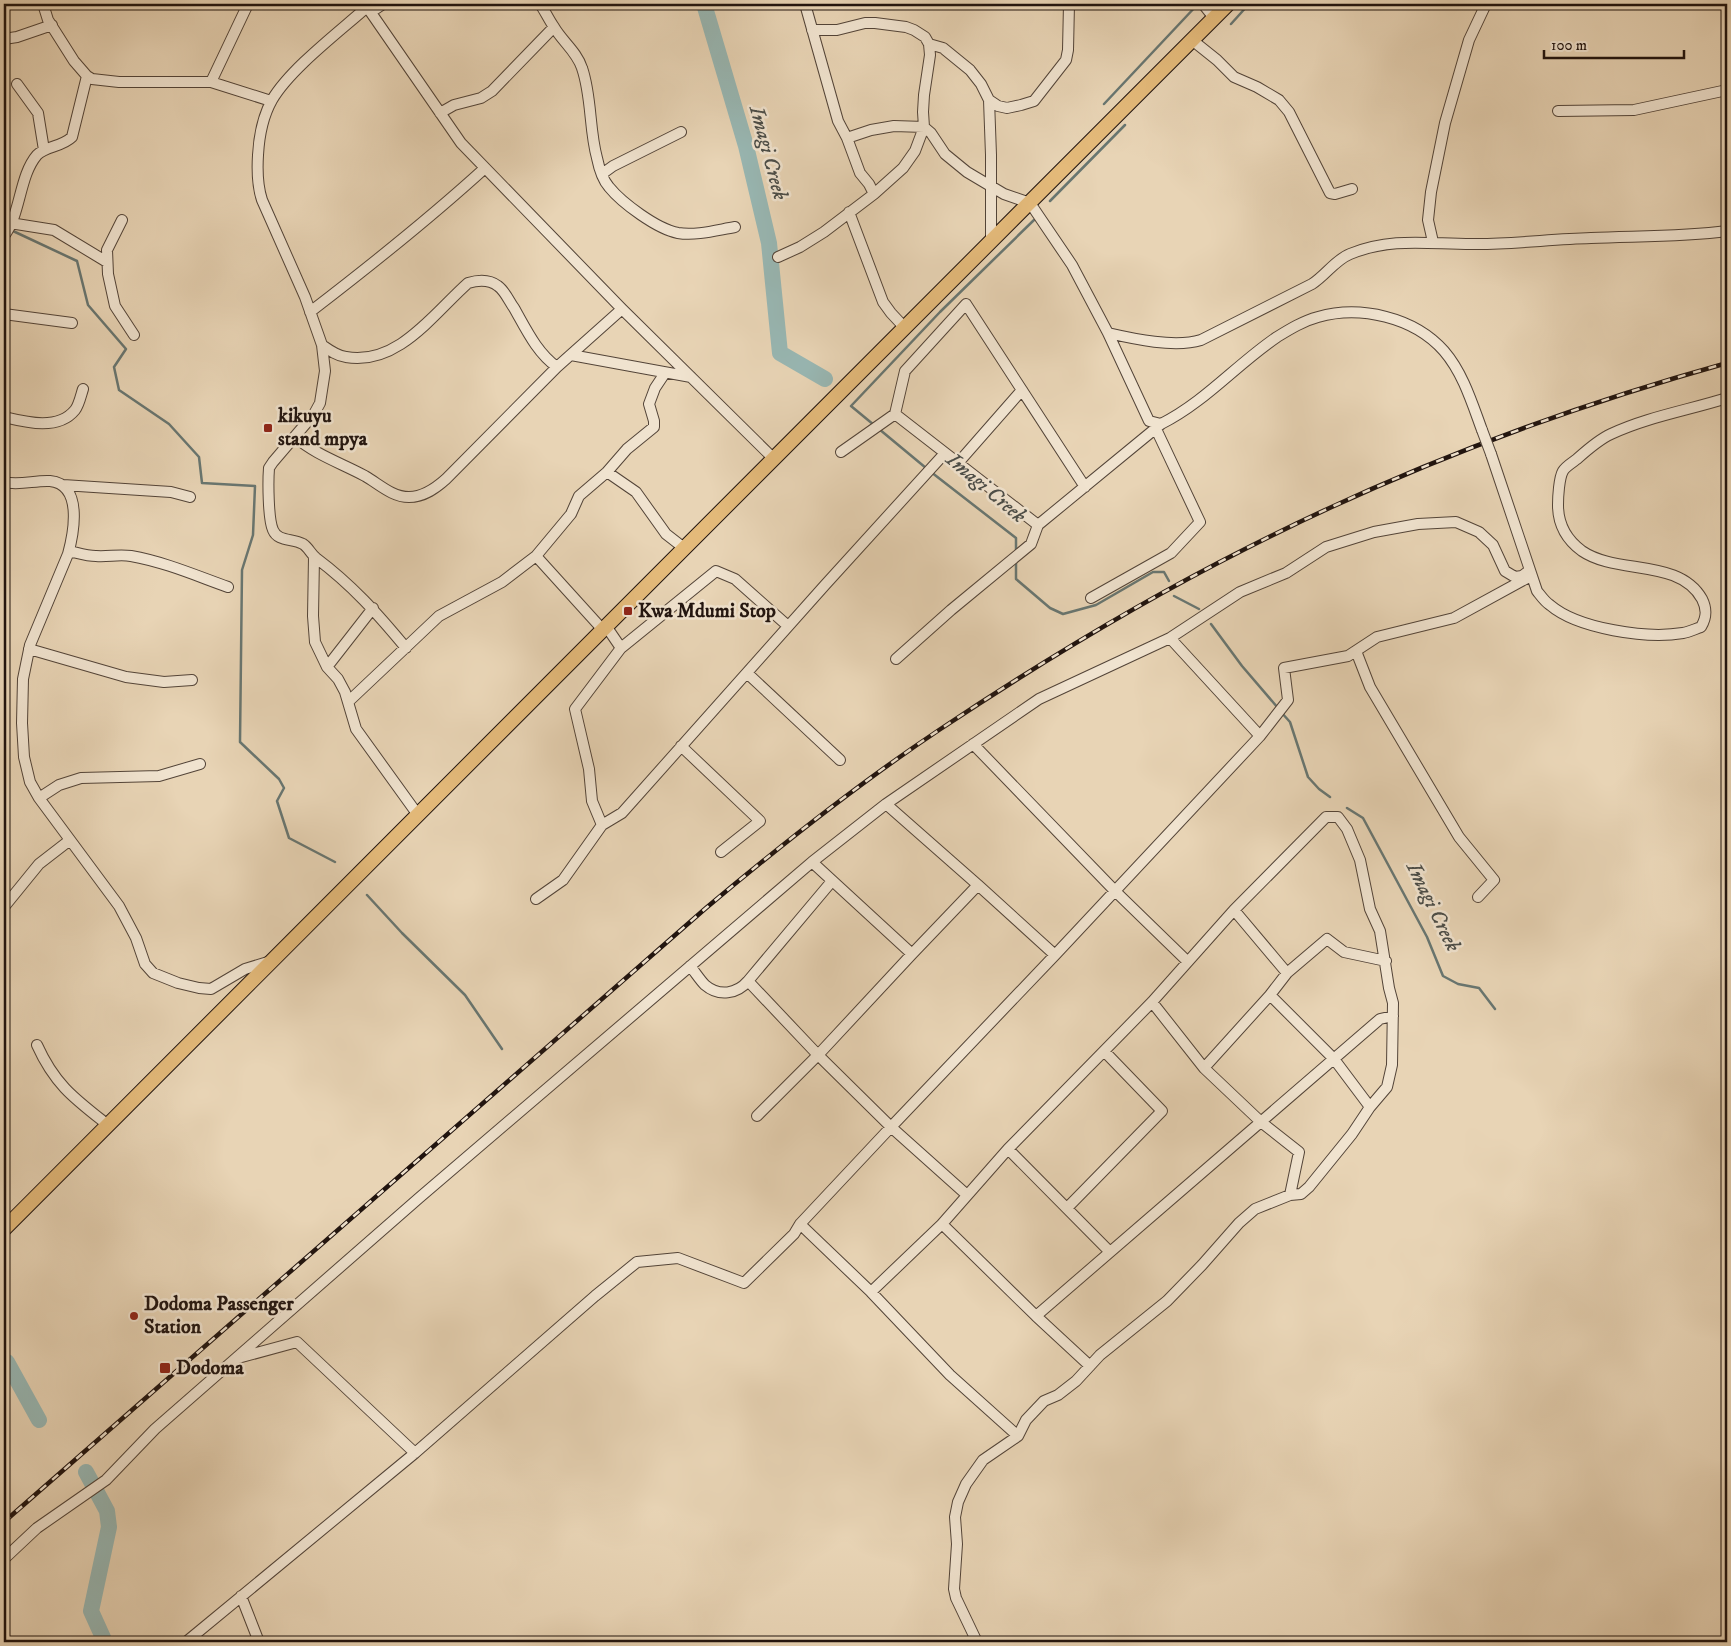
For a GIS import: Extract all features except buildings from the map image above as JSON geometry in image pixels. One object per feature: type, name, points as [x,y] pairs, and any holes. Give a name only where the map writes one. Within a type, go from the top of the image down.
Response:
[{"type":"highway","points":[[4,1229],[1228,4]]},
{"type":"street","points":[[43,4],[52,25],[74,60],[87,76],[98,80],[119,82],[212,82],[271,101]]},
{"type":"street","points":[[212,82],[248,4]]},
{"type":"street","points":[[383,4],[368,7],[302,65],[271,101],[263,123],[258,146],[257,186],[310,312],[322,345],[325,371],[320,403],[308,424],[269,468],[272,529],[280,538],[303,544],[314,557],[329,567],[373,608],[406,648]]},
{"type":"street","points":[[540,4],[554,27],[578,58],[582,68],[590,108],[595,150],[602,174],[608,186],[628,205],[650,221],[670,230],[687,234],[735,227]]},
{"type":"street","points":[[805,4],[838,122],[848,138],[860,174],[869,184],[874,194]]},
{"type":"street","points":[[989,100],[998,106],[1007,108],[1034,100],[1044,89],[1066,60],[1069,4]]},
{"type":"street","points":[[1204,4],[1214,18]]},
{"type":"street","points":[[1433,242],[1428,220],[1431,192],[1445,123],[1469,40],[1486,4]]},
{"type":"street","points":[[368,7],[461,143],[622,309],[774,459]]},
{"type":"street","points":[[778,257],[800,247],[874,194],[903,168],[914,151],[924,127],[923,104],[930,55],[929,44],[925,37],[906,27],[875,23],[865,23],[837,30],[812,30]]},
{"type":"street","points":[[4,39],[17,38],[52,25]]},
{"type":"street","points":[[440,113],[454,105],[481,98],[492,91],[554,27]]},
{"type":"street","points":[[1192,40],[1217,60],[1234,77],[1263,90],[1279,100],[1289,112],[1330,193],[1335,194],[1352,189]]},
{"type":"street","points":[[929,44],[943,48],[970,70],[981,84],[989,100],[991,241]]},
{"type":"street","points":[[4,236],[30,167],[38,153],[67,142],[72,137],[87,76]]},
{"type":"street","points":[[17,84],[38,113],[44,150]]},
{"type":"street","points":[[1558,111],[1634,110],[1727,90]]},
{"type":"street","points":[[848,138],[871,130],[894,126],[924,127],[931,133],[945,154],[954,163],[1004,194],[1030,203],[1072,265],[1108,333],[1150,421],[1159,427],[1200,522],[1171,553],[1092,598]]},
{"type":"street","points":[[602,174],[613,166],[681,132]]},
{"type":"street","points":[[310,312],[382,257],[485,168]]},
{"type":"street","points":[[849,212],[884,302],[905,328]]},
{"type":"street","points":[[122,220],[107,250],[108,274],[115,306],[134,336]]},
{"type":"street","points":[[10,223],[54,230],[107,262]]},
{"type":"street","points":[[1108,333],[1137,340],[1188,343],[1196,341],[1312,284],[1322,278],[1339,260],[1350,254],[1382,245],[1433,242],[1503,244],[1592,238],[1700,235],[1727,231]]},
{"type":"street","points":[[322,345],[347,357],[381,354],[394,348],[424,327],[468,283],[477,280],[486,281],[497,286],[506,296],[542,354],[557,368]]},
{"type":"street","points":[[841,452],[895,414],[905,371],[966,304],[1085,487]]},
{"type":"street","points":[[295,437],[313,450],[365,476],[395,495],[420,496],[434,489],[467,460],[557,368],[622,309]]},
{"type":"street","points":[[896,659],[951,610],[1031,544],[1038,526],[1159,427],[1180,415],[1275,339],[1297,325],[1317,317],[1358,313],[1378,315],[1415,329],[1444,351],[1462,379],[1482,430],[1537,591],[1550,606],[1595,627],[1650,634],[1683,633],[1701,627],[1706,617],[1705,604],[1697,590],[1678,577],[1607,562],[1582,551],[1567,536],[1561,525],[1558,512],[1558,496],[1563,471],[1610,435],[1649,420],[1727,398]]},
{"type":"street","points":[[4,314],[72,323]]},
{"type":"street","points":[[571,355],[691,377]]},
{"type":"street","points":[[348,702],[440,616],[502,582],[536,556],[571,514],[579,496],[591,488],[627,449],[654,427],[654,421],[648,404],[655,388],[665,373]]},
{"type":"street","points":[[4,416],[22,422],[44,424],[67,417],[77,407],[83,388]]},
{"type":"street","points":[[958,463],[1022,390]]},
{"type":"street","points":[[895,414],[1038,526]]},
{"type":"street","points":[[536,899],[563,880],[602,825],[622,813],[945,453]]},
{"type":"street","points":[[607,472],[641,496],[666,534],[684,548]]},
{"type":"street","points":[[4,482],[14,484],[49,481],[63,485],[171,492],[190,497]]},
{"type":"street","points":[[63,485],[71,495],[74,507],[69,551],[29,649],[23,680],[23,743],[26,770],[30,782],[39,798],[123,912],[136,938],[145,964],[153,972],[178,983],[211,989],[245,969],[273,960]]},
{"type":"street","points":[[4,1559],[37,1528],[106,1480],[155,1429],[418,1198],[812,862],[886,804],[1039,699],[1170,638],[1240,592],[1286,573],[1326,548],[1374,532],[1409,526],[1456,522],[1479,532],[1493,545],[1506,571],[1515,577],[1531,573]]},
{"type":"street","points":[[69,551],[82,555],[120,555],[147,560],[228,587]]},
{"type":"street","points":[[536,556],[605,628],[621,648]]},
{"type":"street","points":[[314,557],[314,627],[316,642],[327,667],[338,679],[348,702],[352,721],[356,729],[418,815]]},
{"type":"street","points":[[602,825],[592,801],[589,769],[575,709],[621,648],[716,571],[735,579],[788,626]]},
{"type":"street","points":[[186,1642],[415,1452],[637,1262],[678,1258],[744,1283],[794,1234],[800,1224],[1260,736],[1288,700],[1284,668],[1348,656],[1378,637],[1454,618],[1531,573]]},
{"type":"street","points":[[327,667],[373,608]]},
{"type":"street","points":[[1170,638],[1260,736]]},
{"type":"street","points":[[29,649],[126,677],[164,682],[192,680]]},
{"type":"street","points":[[1356,651],[1370,687],[1459,837],[1494,880],[1478,897]]},
{"type":"street","points":[[747,673],[840,760]]},
{"type":"street","points":[[973,744],[1187,961]]},
{"type":"street","points":[[681,746],[760,821],[720,852]]},
{"type":"street","points":[[39,798],[59,785],[81,778],[159,776],[200,764]]},
{"type":"street","points":[[886,804],[1055,954]]},
{"type":"street","points":[[871,1292],[942,1224],[1008,1148],[1152,1002],[1234,910],[1326,818],[1338,818],[1347,829],[1360,860],[1366,894],[1380,931],[1386,961],[1389,988],[1393,1000],[1392,1064],[1387,1087],[1309,1187],[1301,1194],[1290,1195],[1256,1209],[1239,1224],[1167,1301],[1125,1334],[1076,1381],[1058,1395],[1044,1401],[1026,1420],[1018,1436],[983,1460],[966,1484],[958,1502],[955,1517],[957,1544],[954,1589],[956,1598],[977,1642]]},
{"type":"street","points":[[4,907],[39,864],[70,840]]},
{"type":"street","points":[[812,862],[912,954]]},
{"type":"street","points":[[690,966],[706,986],[722,993],[735,991],[748,981],[832,881]]},
{"type":"street","points":[[757,1116],[818,1055],[978,885]]},
{"type":"street","points":[[1234,910],[1288,973]]},
{"type":"street","points":[[1204,1068],[1288,973],[1327,939],[1344,952],[1386,961]]},
{"type":"street","points":[[748,981],[818,1055],[891,1127],[967,1195]]},
{"type":"street","points":[[1270,995],[1334,1059],[1370,1107]]},
{"type":"street","points":[[1152,1002],[1204,1068],[1261,1122],[1299,1152],[1290,1195]]},
{"type":"street","points":[[1036,1316],[1380,1019],[1393,1016]]},
{"type":"street","points":[[37,1045],[55,1078],[71,1096],[108,1125]]},
{"type":"street","points":[[1067,1208],[1162,1111],[1104,1050]]},
{"type":"street","points":[[1008,1148],[1110,1252]]},
{"type":"street","points":[[800,1224],[871,1292],[950,1375],[1018,1436]]},
{"type":"street","points":[[942,1224],[1090,1366]]},
{"type":"street","points":[[235,1359],[298,1342],[415,1452]]},
{"type":"street","points":[[241,1596],[259,1642]]},
{"type":"waterway","name":"Imagi Creek","points":[[704,4],[746,146],[769,243],[780,353],[825,379]]},
{"type":"waterway","points":[[1104,104],[1198,4]]},
{"type":"waterway","points":[[1231,24],[1249,4]]},
{"type":"waterway","points":[[1050,201],[1125,125]]},
{"type":"waterway","points":[[874,425],[851,406],[940,312],[1034,220]]},
{"type":"waterway","points":[[13,231],[77,261],[88,305],[126,349],[114,367],[119,390],[169,424],[199,457],[202,483],[255,486],[253,535],[242,570],[240,742],[279,779],[284,788],[277,801],[289,838],[335,862]]},
{"type":"waterway","name":"Imagi Creek","points":[[879,429],[926,468]]},
{"type":"waterway","name":"Imagi Creek","points":[[931,472],[1016,538],[1016,551]]},
{"type":"waterway","name":"Imagi Creek","points":[[1016,559],[1016,579],[1050,608],[1063,614],[1096,605],[1153,572],[1164,572],[1169,581]]},
{"type":"waterway","name":"Imagi Creek","points":[[1174,596],[1199,609]]},
{"type":"waterway","name":"Imagi Creek","points":[[1211,624],[1242,666],[1278,708]]},
{"type":"waterway","name":"Imagi Creek","points":[[1281,712],[1290,722],[1308,777],[1330,797]]},
{"type":"waterway","name":"Imagi Creek","points":[[1347,808],[1363,818],[1427,937],[1443,976],[1458,984],[1479,988],[1495,1009]]},
{"type":"waterway","points":[[367,895],[402,933],[465,995],[502,1049]]},
{"type":"waterway","points":[[7,1362],[39,1420]]},
{"type":"waterway","points":[[86,1472],[107,1511],[109,1527],[91,1611],[105,1642]]},
{"type":"railway","points":[[4,1522],[706,908],[820,816],[939,730],[1014,681],[1129,612],[1247,548],[1305,520],[1423,467],[1543,421],[1604,400],[1727,363]]},
{"type":"place","name":"kikuyu stand mpya","points":[[268,428]]},
{"type":"place","name":"Kwa Mdumi Stop","points":[[628,611]]},
{"type":"place","name":"Dodoma Passenger Station","points":[[134,1316]]},
{"type":"place","name":"Dodoma","points":[[165,1368]]}]
